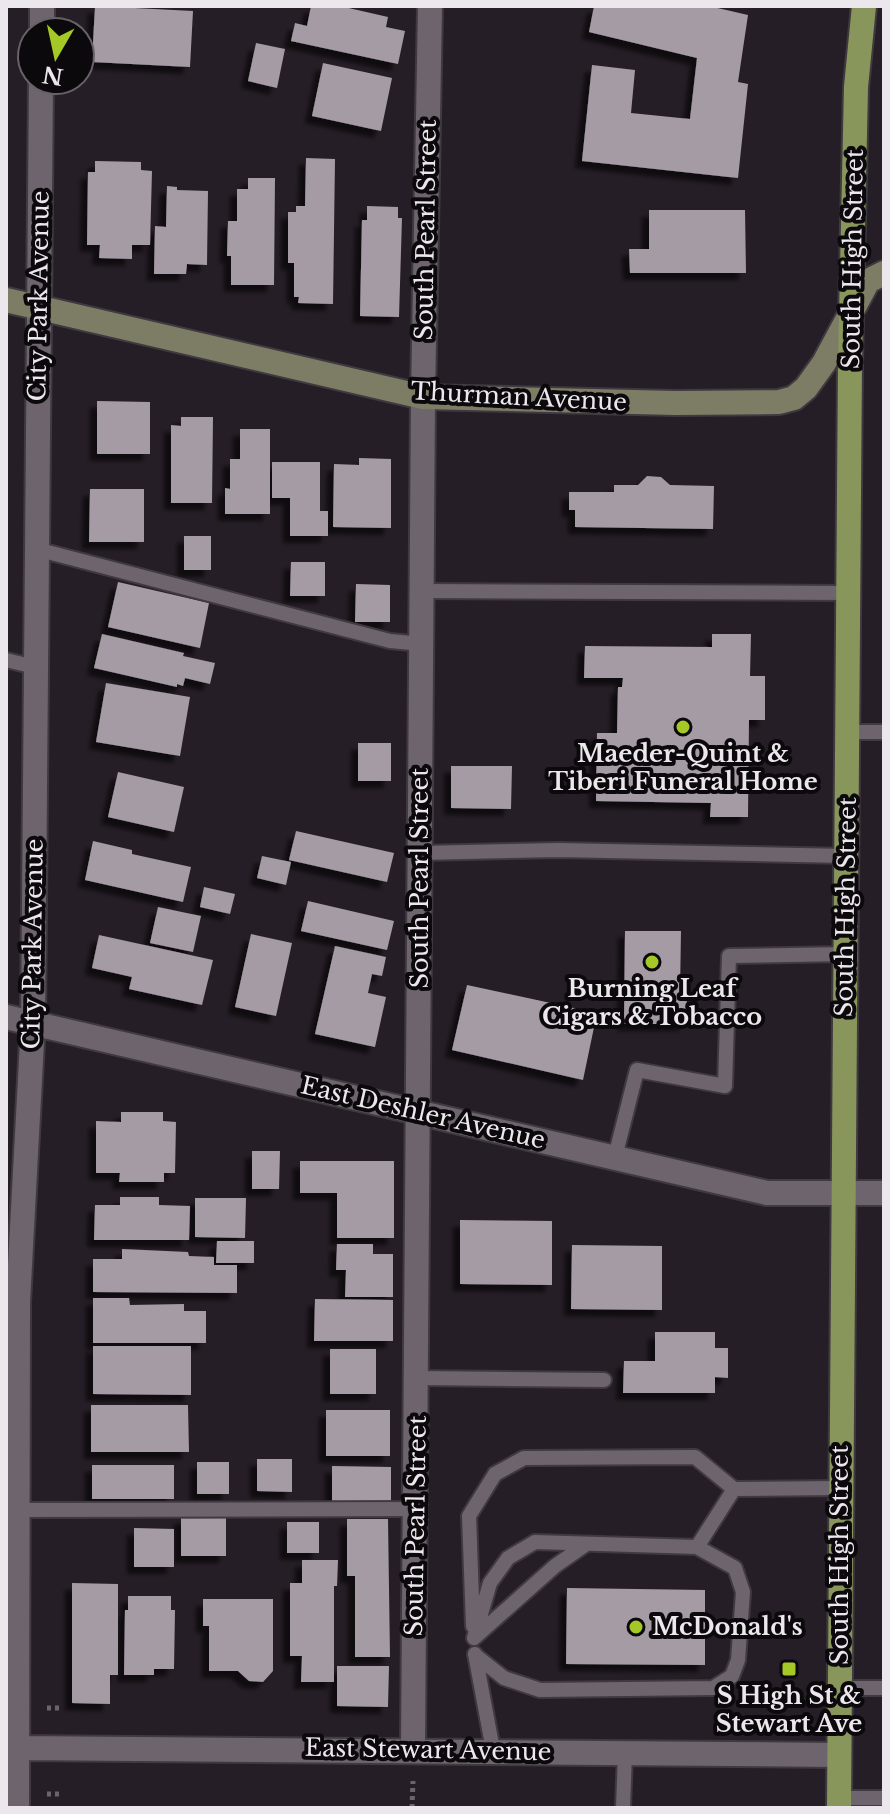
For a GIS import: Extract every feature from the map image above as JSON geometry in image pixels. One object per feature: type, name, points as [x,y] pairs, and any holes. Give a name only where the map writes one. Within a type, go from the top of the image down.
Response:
[{"type":"main road","name":"South High Street","points":[[839,1803],[851,313],[856,87],[864,6]]},
{"type":"street","name":"South Pearl Street","points":[[413,1749],[423,397],[430,6]]},
{"type":"street","name":"City Park Avenue","points":[[17,1808],[18,1302],[33,1023],[41,96]]},
{"type":"street","name":"Thurman Avenue","points":[[6,300],[423,397],[676,403],[779,402],[794,398],[806,388],[824,363],[868,281],[884,273]]},
{"type":"street","name":"East Deshler Avenue","points":[[6,1017],[767,1193],[884,1193]]},
{"type":"street","name":"East Stewart Avenue","points":[[17,1748],[839,1755]]},
{"type":"lane","points":[[36,549],[390,641],[422,644]]},
{"type":"lane","points":[[422,591],[849,593]]},
{"type":"lane","points":[[6,660],[35,667]]},
{"type":"lane","points":[[848,732],[884,732]]},
{"type":"lane","points":[[420,853],[559,850],[847,856]]},
{"type":"lane","points":[[615,1157],[637,1070],[725,1086],[729,956],[845,954]]},
{"type":"lane","points":[[417,1378],[604,1380]]},
{"type":"lane","points":[[493,1750],[475,1655],[469,1516],[495,1474],[524,1458],[695,1457],[734,1489],[840,1488]]},
{"type":"lane","points":[[697,1547],[734,1489]]},
{"type":"lane","points":[[18,1510],[416,1509]]},
{"type":"lane","points":[[474,1638],[490,1583],[508,1558],[535,1542],[697,1547],[735,1568],[743,1592],[738,1660],[732,1676],[713,1688],[540,1690],[504,1678],[475,1655]]},
{"type":"lane","points":[[474,1638],[555,1566],[585,1545]]},
{"type":"lane","points":[[840,1688],[884,1688]]},
{"type":"lane","points":[[623,1808],[625,1753]]},
{"type":"lane","points":[[839,1803],[884,1798]]},
{"type":"building","points":[[95,6],[193,11],[190,67],[96,62]]},
{"type":"building","points":[[311,6],[340,6],[388,17],[386,27],[405,31],[398,64],[291,41],[295,23],[307,26]]},
{"type":"building","points":[[594,6],[709,6],[748,15],[738,82],[748,84],[738,178],[582,161],[592,65],[635,70],[631,113],[690,119],[697,58],[589,32]]},
{"type":"building","points":[[256,43],[285,49],[277,88],[248,81]]},
{"type":"building","points":[[323,63],[392,78],[381,131],[312,116]]},
{"type":"building","points":[[306,158],[335,159],[333,304],[298,303],[299,297],[294,297],[294,263],[288,263],[288,212],[296,212],[296,206],[305,206]]},
{"type":"building","points":[[95,161],[141,162],[141,170],[152,171],[150,245],[132,245],[132,259],[99,258],[100,245],[87,245],[88,172],[95,172]]},
{"type":"building","points":[[248,178],[275,178],[274,285],[231,285],[231,256],[227,256],[228,221],[237,221],[237,189],[248,189]]},
{"type":"building","points":[[167,186],[177,187],[177,190],[208,191],[207,265],[187,264],[186,274],[154,274],[155,226],[166,227]]},
{"type":"building","points":[[367,206],[398,207],[398,218],[402,218],[399,317],[360,316],[362,220],[367,220]]},
{"type":"building","points":[[649,210],[745,210],[746,273],[630,273],[629,249],[649,249]]},
{"type":"building","points":[[97,401],[150,402],[150,454],[97,454]]},
{"type":"building","points":[[181,417],[213,417],[212,503],[171,503],[171,425],[181,426]]},
{"type":"building","points":[[240,429],[270,429],[270,514],[225,514],[225,488],[230,489],[230,459],[240,459]]},
{"type":"building","points":[[359,458],[391,459],[391,528],[333,527],[334,464],[359,465]]},
{"type":"building","points":[[272,462],[320,462],[320,511],[328,511],[328,536],[290,536],[290,498],[272,498]]},
{"type":"building","points":[[647,476],[661,477],[670,485],[714,486],[713,529],[575,527],[575,510],[569,510],[569,492],[614,492],[614,485],[638,485]]},
{"type":"building","points":[[90,489],[144,489],[144,542],[89,542]]},
{"type":"building","points":[[184,536],[211,536],[211,570],[184,570]]},
{"type":"building","points":[[291,562],[325,562],[325,596],[290,596]]},
{"type":"building","points":[[118,582],[209,603],[200,648],[108,627]]},
{"type":"building","points":[[356,584],[390,585],[390,622],[355,622]]},
{"type":"building","points":[[102,634],[215,663],[210,684],[185,678],[183,686],[177,684],[177,687],[94,668]]},
{"type":"building","name":"Maeder-Quint & Tiberi Funeral Home","points":[[712,634],[751,634],[750,676],[765,676],[765,720],[749,720],[748,817],[710,817],[711,803],[596,801],[597,733],[617,733],[618,687],[622,687],[623,678],[584,678],[585,646],[712,647]]},
{"type":"building","points":[[106,683],[190,697],[180,756],[96,742]]},
{"type":"building","points":[[358,743],[391,743],[391,781],[358,781]]},
{"type":"building","points":[[451,766],[512,766],[511,809],[451,808]]},
{"type":"building","points":[[118,772],[184,787],[174,832],[108,817]]},
{"type":"building","points":[[296,831],[394,853],[387,882],[289,860]]},
{"type":"building","points":[[93,841],[132,850],[132,854],[191,867],[183,902],[85,880]]},
{"type":"building","points":[[262,856],[291,862],[286,885],[257,878]]},
{"type":"building","points":[[204,887],[235,894],[230,914],[200,907]]},
{"type":"building","points":[[308,901],[394,921],[387,950],[301,931]]},
{"type":"building","points":[[158,907],[201,916],[193,952],[150,943]]},
{"type":"building","name":"Burning Leaf Cigars & Tobacco","points":[[625,931],[681,931],[680,992],[687,992],[686,1024],[624,1024]]},
{"type":"building","points":[[251,934],[292,943],[276,1016],[235,1007]]},
{"type":"building","points":[[99,935],[213,960],[202,1005],[129,989],[132,977],[92,968]]},
{"type":"building","points":[[335,946],[386,957],[382,976],[372,974],[368,993],[386,997],[375,1047],[315,1034]]},
{"type":"building","points":[[467,985],[597,1013],[583,1080],[452,1050]]},
{"type":"building","points":[[121,1112],[163,1112],[163,1121],[176,1122],[175,1173],[164,1173],[164,1182],[119,1182],[120,1173],[96,1173],[96,1121],[121,1122]]},
{"type":"building","points":[[252,1151],[280,1151],[279,1189],[252,1189]]},
{"type":"building","points":[[300,1161],[394,1161],[394,1238],[337,1238],[337,1193],[300,1193]]},
{"type":"building","points":[[120,1197],[159,1197],[159,1205],[190,1206],[189,1240],[94,1240],[95,1205],[120,1205]]},
{"type":"building","points":[[195,1198],[246,1198],[245,1238],[195,1237]]},
{"type":"building","points":[[460,1220],[552,1221],[552,1285],[460,1284]]},
{"type":"building","points":[[217,1241],[254,1241],[254,1263],[216,1263]]},
{"type":"building","points":[[337,1244],[373,1244],[373,1254],[393,1254],[393,1297],[345,1297],[346,1270],[336,1270]]},
{"type":"building","points":[[572,1245],[662,1246],[662,1310],[571,1309]]},
{"type":"building","points":[[122,1249],[188,1252],[189,1256],[214,1257],[214,1265],[237,1265],[237,1293],[93,1292],[93,1259],[122,1259]]},
{"type":"building","points":[[93,1298],[129,1298],[130,1305],[184,1304],[184,1311],[206,1311],[206,1343],[93,1343]]},
{"type":"building","points":[[315,1299],[393,1300],[393,1341],[314,1341]]},
{"type":"building","points":[[655,1332],[715,1332],[715,1348],[728,1348],[728,1378],[715,1377],[715,1393],[623,1393],[624,1361],[655,1361]]},
{"type":"building","points":[[93,1346],[191,1346],[191,1395],[93,1394]]},
{"type":"building","points":[[330,1349],[376,1349],[376,1394],[330,1394]]},
{"type":"building","points":[[91,1405],[188,1405],[189,1452],[91,1452]]},
{"type":"building","points":[[326,1410],[390,1410],[390,1456],[326,1456]]},
{"type":"building","points":[[257,1459],[292,1459],[292,1492],[257,1491]]},
{"type":"building","points":[[197,1462],[229,1462],[229,1494],[197,1494]]},
{"type":"building","points":[[92,1465],[174,1465],[174,1499],[92,1499]]},
{"type":"building","points":[[332,1466],[391,1467],[391,1503],[332,1502]]},
{"type":"building","points":[[181,1517],[226,1517],[226,1556],[181,1556]]},
{"type":"building","points":[[347,1519],[388,1519],[390,1657],[355,1657],[355,1576],[347,1576]]},
{"type":"building","points":[[287,1522],[319,1522],[319,1553],[287,1553]]},
{"type":"building","points":[[134,1528],[174,1529],[174,1567],[134,1567]]},
{"type":"building","points":[[302,1560],[338,1560],[337,1586],[334,1586],[334,1682],[301,1682],[302,1656],[290,1656],[290,1583],[302,1583]]},
{"type":"building","points":[[72,1583],[118,1584],[118,1675],[110,1675],[110,1704],[72,1703]]},
{"type":"building","name":"McDonald's","points":[[567,1588],[705,1590],[705,1665],[566,1664]]},
{"type":"building","points":[[128,1596],[171,1596],[171,1610],[175,1610],[174,1669],[154,1669],[154,1675],[124,1675]]},
{"type":"building","points":[[203,1599],[273,1599],[273,1671],[263,1682],[249,1681],[238,1671],[209,1671],[209,1626],[203,1626]]},
{"type":"building","points":[[337,1666],[389,1666],[388,1707],[337,1706]]},
{"type":"place","name":"Maeder-Quint & Tiberi Funeral Home","points":[[683,727]]},
{"type":"place","name":"Burning Leaf Cigars & Tobacco","points":[[652,962]]},
{"type":"place","name":"McDonald's","points":[[636,1627]]},
{"type":"place","name":"S High St & Stewart Ave","points":[[789,1669]]}]
